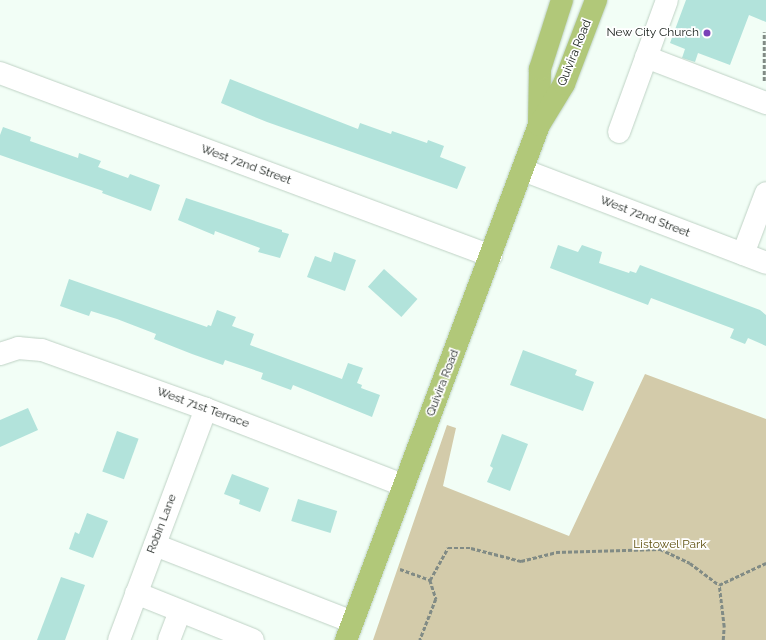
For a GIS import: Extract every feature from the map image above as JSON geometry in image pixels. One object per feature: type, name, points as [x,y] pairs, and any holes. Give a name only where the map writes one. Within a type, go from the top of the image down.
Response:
[{"type":"main road","name":"Quivira Road","points":[[539,125],[540,69],[562,0]]},
{"type":"main road","name":"Quivira Road","points":[[349,631],[539,125],[564,84],[596,0]]},
{"type":"street","points":[[619,132],[667,0]]},
{"type":"street","points":[[646,57],[765,102]]},
{"type":"street","name":"West 72nd Street","points":[[0,73],[491,256]]},
{"type":"street","name":"West 72nd Street","points":[[523,170],[766,263]]},
{"type":"street","points":[[743,254],[766,193]]},
{"type":"street","name":"West 71st Terrace","points":[[0,354],[18,348],[42,350],[206,409],[403,485]]},
{"type":"street","name":"Robin Lane","points":[[119,640],[206,409]]},
{"type":"street","points":[[155,545],[349,631]]},
{"type":"street","points":[[136,593],[253,640]]},
{"type":"street","points":[[169,640],[180,611]]},
{"type":"path","points":[[764,32],[765,102]]},
{"type":"path","points":[[420,640],[436,599],[430,580],[448,548],[471,548],[521,561],[556,552],[660,549],[690,563],[719,585],[724,626],[723,640]]},
{"type":"path","points":[[719,585],[766,563]]},
{"type":"path","points":[[400,569],[430,580]]},
{"type":"green space","name":"Listowel Park","points":[[645,374],[766,419],[766,640],[373,640],[447,425],[456,428],[443,486],[569,536]]},
{"type":"building","name":"New City Church","points":[[686,0],[766,0],[766,22],[749,15],[730,65],[698,53],[695,62],[682,58],[685,49],[670,43]]},
{"type":"building","points":[[230,79],[358,129],[360,123],[391,134],[392,131],[427,143],[428,140],[444,146],[440,157],[466,167],[457,189],[267,122],[221,103]]},
{"type":"building","points":[[3,127],[31,137],[30,141],[78,158],[79,153],[101,161],[98,167],[128,178],[130,174],[160,185],[151,211],[102,193],[103,191],[0,155],[0,135]]},
{"type":"building","points":[[186,198],[282,230],[282,232],[289,234],[280,258],[258,252],[260,248],[215,231],[214,235],[178,220]]},
{"type":"building","points":[[558,245],[578,252],[582,245],[602,252],[599,263],[629,273],[630,271],[636,273],[640,265],[760,310],[766,315],[766,346],[748,338],[745,344],[730,338],[734,329],[651,298],[648,305],[550,268]]},
{"type":"building","points":[[334,252],[356,260],[345,291],[307,277],[315,256],[331,262]]},
{"type":"building","points":[[384,269],[417,299],[401,317],[368,287]]},
{"type":"building","points":[[69,279],[207,327],[208,325],[211,326],[217,310],[236,317],[232,326],[254,334],[250,345],[342,379],[348,363],[363,368],[357,383],[362,385],[361,388],[380,395],[372,417],[293,385],[291,390],[261,379],[263,373],[225,360],[223,365],[192,354],[154,339],[156,334],[117,319],[91,311],[89,316],[60,306]]},
{"type":"building","points":[[523,350],[577,370],[575,375],[594,382],[583,411],[510,385]]},
{"type":"building","points":[[28,408],[38,430],[0,447],[0,420]]},
{"type":"building","points":[[117,431],[139,439],[124,479],[102,471]]},
{"type":"building","points":[[502,434],[528,444],[510,491],[487,482],[493,468],[490,466]]},
{"type":"building","points":[[232,474],[269,488],[260,512],[239,504],[240,500],[224,494]]},
{"type":"building","points":[[298,499],[337,511],[330,533],[291,521]]},
{"type":"building","points":[[87,513],[108,521],[93,558],[69,549],[75,532],[79,534]]},
{"type":"building","points":[[61,577],[85,585],[65,640],[37,640]]},
{"type":"place","name":"New City Church","points":[[707,33]]}]
